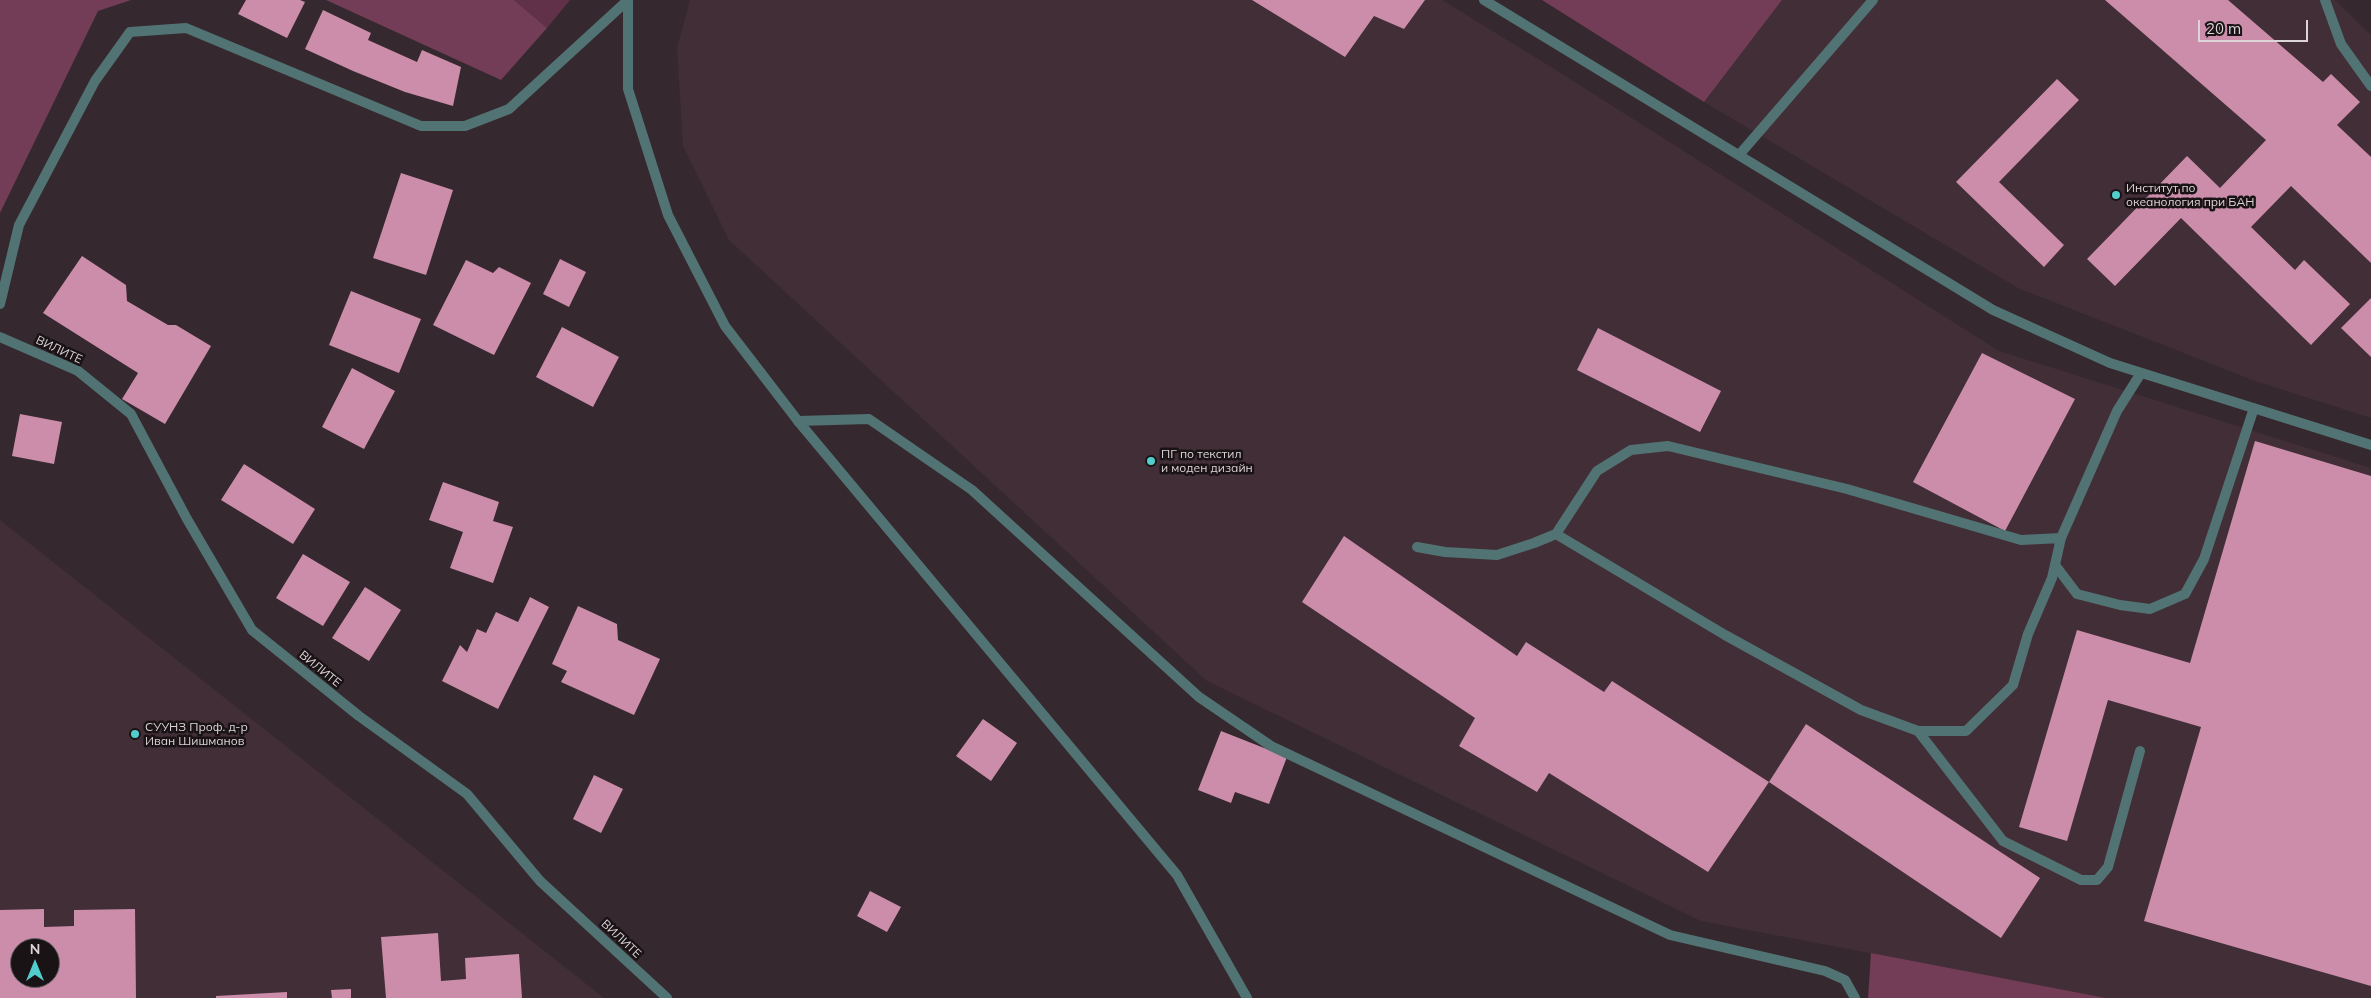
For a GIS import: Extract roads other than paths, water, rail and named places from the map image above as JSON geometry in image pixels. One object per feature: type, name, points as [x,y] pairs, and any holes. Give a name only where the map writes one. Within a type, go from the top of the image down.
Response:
[{"type":"street","points":[[0,304],[19,224],[95,81],[130,32],[186,28],[421,126],[465,126],[509,108],[628,0]]},
{"type":"street","points":[[628,0],[628,89],[668,215],[725,326],[798,421],[1177,875],[1247,998]]},
{"type":"street","points":[[1484,0],[1993,310],[2110,363],[2371,445]]},
{"type":"street","points":[[1739,155],[1873,0]]},
{"type":"street","points":[[2325,0],[2342,44],[2371,86]]},
{"type":"street","name":"ВИЛИТЕ","points":[[0,337],[78,371],[131,414],[187,519],[252,630],[360,716],[467,794],[540,881],[667,998]]},
{"type":"street","points":[[1556,534],[1725,635],[1861,710],[1918,731],[1966,731],[2013,685],[2028,634],[2052,578],[2061,538],[2117,411],[2141,373]]},
{"type":"street","points":[[2056,565],[2077,594],[2120,606],[2150,609],[2185,594],[2204,559],[2254,408]]},
{"type":"street","points":[[798,421],[869,419],[964,485],[1198,697],[1271,746],[1670,935],[1825,970],[1845,980],[1855,998]]},
{"type":"street","points":[[1418,547],[1445,552],[1498,555],[1556,534],[1597,470],[1632,450],[1668,446],[1847,490],[2021,540],[2061,538]]},
{"type":"street","points":[[1918,731],[2003,841],[2081,880],[2097,880],[2108,867],[2140,751]]},
{"type":"place","name":"Институт по океанология при БАН","points":[[2116,195]]},
{"type":"place","name":"ПГ по текстил и моден дизайн","points":[[1151,461]]},
{"type":"place","name":"СУУНЗ Проф. д-р Иван Шишманов","points":[[135,734]]}]
